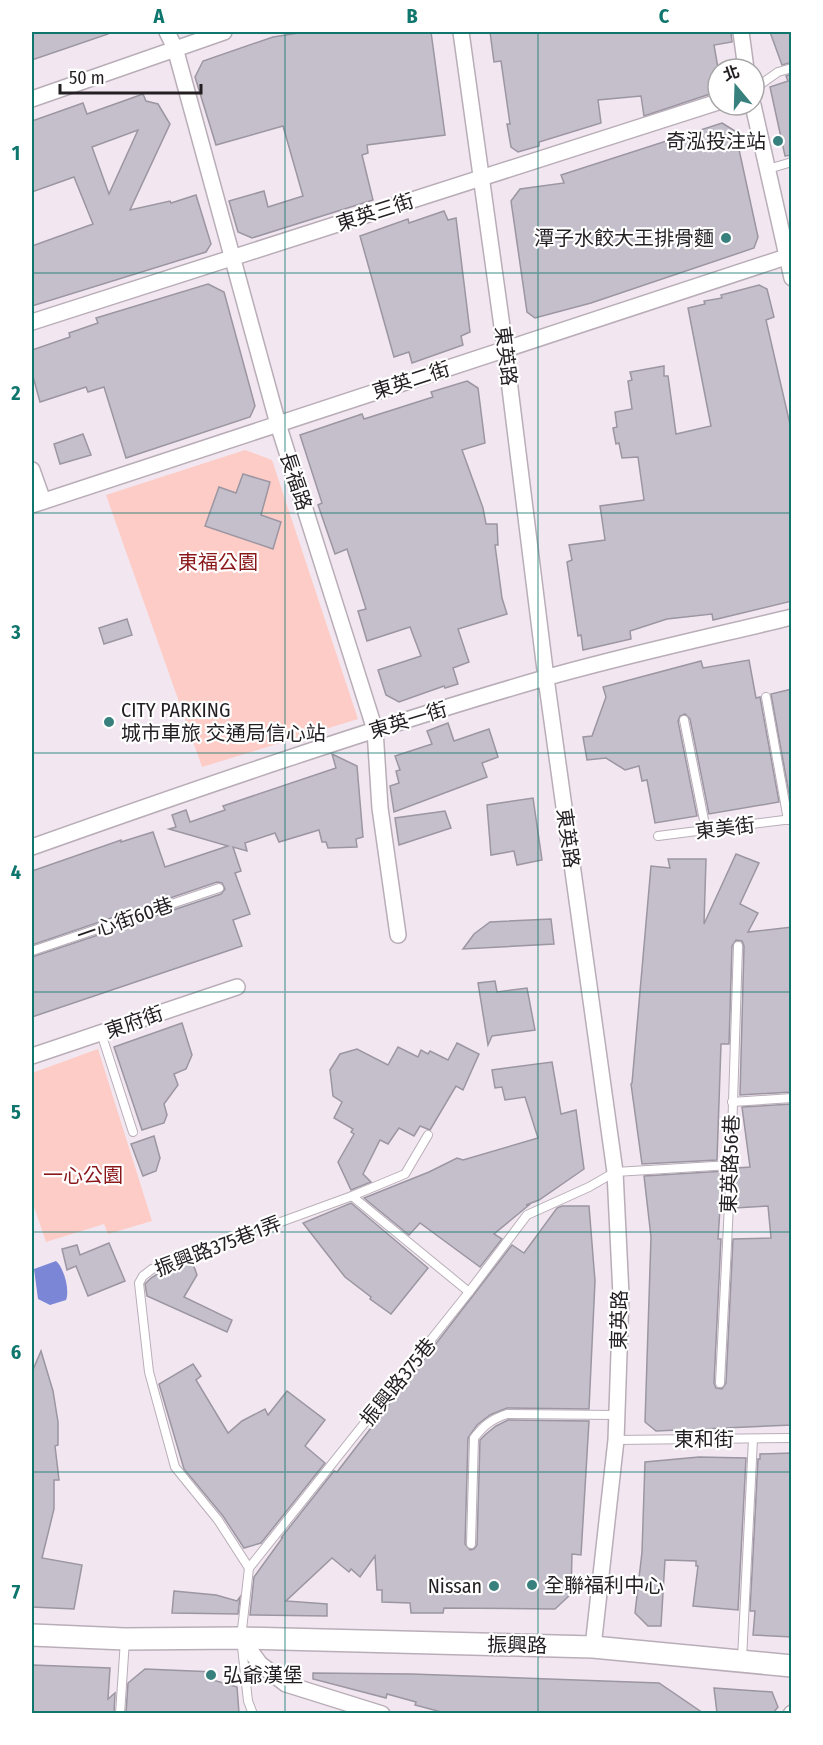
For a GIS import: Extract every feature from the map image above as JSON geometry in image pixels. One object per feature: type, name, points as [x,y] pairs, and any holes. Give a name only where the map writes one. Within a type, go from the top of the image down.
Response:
[{"type":"main road","name":"振興路","points":[[32,1635],[125,1639],[241,1638],[593,1647],[792,1665]]},
{"type":"street","name":"長福路","points":[[167,32],[175,48],[278,424],[375,730],[380,808],[398,935]]},
{"type":"street","points":[[32,99],[224,32]]},
{"type":"street","name":"東英路","points":[[461,32],[505,348],[546,678],[615,1172],[621,1295],[616,1440],[593,1647]]},
{"type":"street","points":[[741,32],[744,57]]},
{"type":"street","name":"東英三街","points":[[32,322],[706,106]]},
{"type":"street","points":[[756,117],[789,256],[792,278]]},
{"type":"street","name":"東英二街","points":[[37,503],[789,256]]},
{"type":"street","points":[[32,470],[37,503]]},
{"type":"street","name":"東英一街","points":[[32,847],[375,730],[546,678],[792,616]]},
{"type":"street","name":"東府街","points":[[32,1056],[237,987]]},
{"type":"street","points":[[241,1638],[260,1664],[286,1684],[382,1713]]},
{"type":"lane","points":[[766,80],[778,72],[792,68]]},
{"type":"lane","points":[[768,169],[792,162]]},
{"type":"lane","points":[[766,697],[790,820]]},
{"type":"lane","points":[[684,720],[706,830]]},
{"type":"lane","name":"東美街","points":[[658,836],[790,820]]},
{"type":"lane","name":"一心街60巷","points":[[32,951],[219,888]]},
{"type":"lane","name":"東英路56巷","points":[[720,1383],[731,1165],[738,946]]},
{"type":"lane","points":[[101,1033],[133,1132]]},
{"type":"lane","points":[[732,1102],[792,1098]]},
{"type":"lane","name":"振興路375巷1弄","points":[[249,1568],[218,1520],[175,1467],[149,1372],[139,1284],[143,1276],[152,1269],[352,1196],[405,1174],[428,1135]]},
{"type":"lane","points":[[615,1172],[731,1165]]},
{"type":"lane","name":"振興路375巷","points":[[249,1568],[469,1292],[527,1215],[590,1187],[615,1172]]},
{"type":"lane","points":[[352,1196],[469,1292]]},
{"type":"lane","points":[[471,1544],[474,1438],[482,1427],[492,1419],[507,1414],[617,1414]]},
{"type":"lane","name":"東和街","points":[[616,1440],[792,1438]]},
{"type":"lane","points":[[742,1660],[753,1439]]},
{"type":"lane","points":[[249,1568],[241,1638],[248,1701],[253,1713]]},
{"type":"lane","points":[[120,1713],[125,1639]]},
{"type":"green space","name":"東福公園","points":[[245,450],[272,460],[358,719],[202,767],[106,495]]},
{"type":"green space","name":"一心公園","points":[[98,1049],[152,1221],[108,1234],[104,1224],[46,1242],[32,1201],[32,1073]]},
{"type":"water","points":[[56,1261],[64,1274],[67,1296],[66,1300],[50,1305],[38,1299],[34,1269]]},
{"type":"building","points":[[32,32],[108,32],[108,34],[32,60]]},
{"type":"building","points":[[305,32],[431,32],[445,135],[367,145],[368,153],[362,155],[373,200],[252,238],[238,232],[229,201],[264,191],[268,207],[303,196],[283,126],[216,145],[195,77],[203,61],[273,37]]},
{"type":"building","points":[[490,32],[731,32],[732,42],[714,45],[716,57],[706,57],[706,95],[644,116],[641,96],[598,100],[601,123],[539,142],[539,146],[518,152],[511,147],[501,61],[494,62]]},
{"type":"building","points":[[770,32],[792,32],[792,62],[782,65]]},
{"type":"building","points":[[792,74],[792,155],[785,156],[770,87],[788,81],[786,76]]},
{"type":"building","points":[[143,94],[146,101],[158,104],[170,124],[130,210],[170,201],[171,203],[196,195],[211,244],[206,252],[32,306],[32,246],[93,224],[74,177],[32,192],[32,121],[83,103],[87,114]],"holes":[[[138,130],[109,194],[92,147]]]},
{"type":"building","points":[[722,123],[735,131],[758,237],[754,248],[591,303],[535,318],[527,312],[511,201],[520,189],[564,183],[561,175]]},
{"type":"building","points":[[444,211],[448,220],[456,218],[470,332],[461,336],[463,345],[412,363],[409,352],[394,357],[360,236],[408,219],[409,223]]},
{"type":"building","points":[[208,284],[224,292],[255,406],[250,417],[126,458],[104,387],[88,392],[86,387],[40,402],[32,373],[32,350],[70,337],[69,333],[98,323],[96,318]]},
{"type":"building","points":[[759,285],[767,289],[774,317],[766,320],[792,433],[792,601],[713,620],[712,614],[667,619],[630,631],[631,639],[583,650],[581,635],[578,636],[567,562],[572,560],[569,545],[605,540],[600,506],[644,500],[638,457],[622,458],[613,428],[617,427],[615,412],[632,409],[628,381],[632,380],[630,372],[664,366],[664,376],[668,376],[676,434],[711,426],[688,308],[705,304],[704,301],[722,298],[721,295]]},
{"type":"building","points":[[467,381],[478,388],[485,443],[462,450],[483,508],[486,524],[497,524],[498,545],[495,545],[502,598],[507,614],[458,629],[469,662],[453,668],[458,684],[445,688],[444,686],[399,702],[386,695],[378,670],[421,656],[410,627],[367,641],[358,611],[366,609],[347,549],[335,554],[318,505],[322,503],[300,435],[362,414],[364,419],[433,397],[431,392]]},
{"type":"building","points":[[83,434],[91,455],[60,464],[54,444]]},
{"type":"building","points":[[243,474],[270,482],[261,515],[281,522],[273,549],[205,526],[219,487],[236,493]]},
{"type":"building","points":[[127,619],[132,635],[104,644],[99,628]]},
{"type":"building","points":[[749,660],[756,698],[760,697],[779,802],[709,814],[690,719],[685,714],[680,716],[678,721],[697,816],[655,823],[647,780],[642,781],[639,766],[625,770],[606,758],[587,760],[583,737],[592,736],[606,697],[603,687],[701,661],[703,668]]},
{"type":"building","points":[[792,689],[792,799],[790,799],[771,694]]},
{"type":"building","points":[[448,723],[454,741],[489,729],[498,757],[482,763],[487,777],[394,812],[390,786],[399,783],[396,771],[400,770],[395,756],[432,744],[427,731]]},
{"type":"building","points":[[332,754],[357,766],[363,837],[356,839],[357,847],[328,848],[326,842],[322,842],[319,830],[279,842],[275,833],[245,843],[247,851],[233,847],[241,871],[235,873],[250,914],[233,920],[242,946],[32,1017],[32,957],[221,894],[225,889],[222,883],[217,882],[32,945],[32,871],[121,840],[121,842],[153,832],[165,867],[228,846],[169,829],[176,827],[172,815],[186,810],[190,822],[225,810],[223,806],[336,768]]},
{"type":"building","points":[[533,798],[542,860],[517,865],[514,851],[491,855],[487,805]]},
{"type":"building","points":[[445,811],[451,828],[399,845],[395,818]]},
{"type":"building","points":[[736,854],[759,863],[740,904],[758,913],[748,932],[792,927],[792,1092],[740,1095],[744,946],[742,941],[736,940],[732,946],[729,1044],[721,1044],[717,1160],[642,1164],[631,1084],[651,866],[670,868],[668,859],[706,859],[704,924]]},
{"type":"building","points":[[551,919],[554,944],[463,949],[474,934],[490,922]]},
{"type":"building","points":[[495,981],[497,992],[527,988],[535,1030],[492,1036],[488,1045],[478,983]]},
{"type":"building","points":[[182,1023],[192,1055],[186,1069],[174,1074],[178,1085],[164,1104],[167,1115],[164,1123],[142,1130],[114,1047]]},
{"type":"building","points":[[457,1043],[479,1054],[463,1090],[456,1086],[430,1130],[420,1126],[414,1136],[399,1128],[388,1144],[380,1140],[363,1174],[371,1182],[351,1190],[338,1162],[354,1134],[351,1132],[353,1129],[334,1118],[342,1102],[333,1096],[330,1070],[340,1054],[357,1049],[388,1065],[398,1047],[418,1057],[421,1050],[428,1054],[430,1051],[448,1060]]},
{"type":"building","points":[[552,1062],[561,1114],[576,1110],[584,1169],[539,1200],[526,1205],[529,1205],[494,1234],[502,1239],[480,1267],[420,1223],[409,1235],[364,1198],[457,1158],[463,1160],[538,1138],[525,1097],[505,1100],[502,1087],[495,1088],[492,1070]]},
{"type":"building","points":[[792,1104],[792,1425],[656,1431],[645,1422],[651,1237],[644,1176],[725,1171],[723,1209],[720,1209],[718,1239],[721,1239],[714,1383],[716,1388],[722,1389],[726,1383],[733,1239],[771,1238],[768,1206],[735,1208],[737,1168],[750,1167],[742,1107]]},
{"type":"building","points":[[154,1136],[160,1158],[156,1171],[143,1176],[131,1144]]},
{"type":"building","points":[[351,1203],[428,1268],[391,1314],[345,1277],[303,1223]]},
{"type":"building","points":[[589,1206],[595,1281],[589,1409],[507,1408],[490,1415],[477,1425],[468,1438],[465,1544],[470,1550],[477,1545],[480,1440],[486,1434],[508,1420],[589,1421],[581,1555],[572,1554],[571,1594],[555,1609],[444,1608],[443,1613],[411,1613],[410,1603],[382,1602],[382,1590],[377,1590],[375,1556],[360,1577],[351,1569],[349,1572],[332,1558],[286,1601],[327,1604],[327,1616],[250,1615],[254,1577],[283,1537],[281,1538],[334,1471],[337,1472],[512,1245],[524,1253],[557,1208]]},
{"type":"building","points":[[109,1243],[125,1281],[88,1296],[76,1266],[67,1270],[62,1249],[77,1245],[80,1255]]},
{"type":"building","points":[[192,1261],[197,1275],[184,1297],[232,1320],[227,1332],[147,1296],[145,1284],[151,1278]]},
{"type":"building","points":[[41,1351],[53,1391],[58,1422],[58,1445],[55,1446],[59,1480],[54,1480],[54,1509],[42,1558],[82,1565],[74,1609],[32,1607],[32,1372]]},
{"type":"building","points":[[193,1364],[201,1376],[196,1380],[228,1433],[242,1421],[265,1409],[268,1415],[287,1391],[325,1420],[305,1446],[325,1463],[261,1543],[244,1548],[223,1516],[184,1469],[159,1384]]},
{"type":"building","points":[[792,1453],[792,1637],[753,1635],[755,1611],[750,1611],[758,1459],[760,1459],[760,1454]]},
{"type":"building","points":[[699,1457],[746,1458],[738,1610],[693,1606],[698,1566],[696,1566],[696,1561],[665,1560],[661,1626],[648,1626],[635,1613],[642,1552],[645,1462]]},
{"type":"building","points":[[174,1591],[216,1595],[237,1601],[240,1597],[238,1614],[172,1613]]},
{"type":"building","points":[[32,1665],[110,1668],[108,1699],[115,1693],[114,1713],[32,1713]]},
{"type":"building","points":[[145,1669],[215,1672],[213,1680],[237,1687],[239,1713],[126,1713],[128,1683]]},
{"type":"building","points":[[313,1673],[412,1674],[659,1683],[703,1713],[445,1713],[387,1694],[386,1698],[313,1679]]},
{"type":"building","points":[[714,1688],[772,1692],[778,1707],[773,1713],[717,1713]]},
{"type":"place","name":"奇泓投注站","points":[[778,141]]},
{"type":"place","name":"潭子水餃大王排骨麵","points":[[726,238]]},
{"type":"place","name":"CITY PARKING 城市車旅 交通局信心站","points":[[109,722]]},
{"type":"place","name":"全聯福利中心","points":[[532,1585]]},
{"type":"place","name":"Nissan","points":[[494,1586]]},
{"type":"place","name":"弘爺漢堡","points":[[211,1675]]}]
